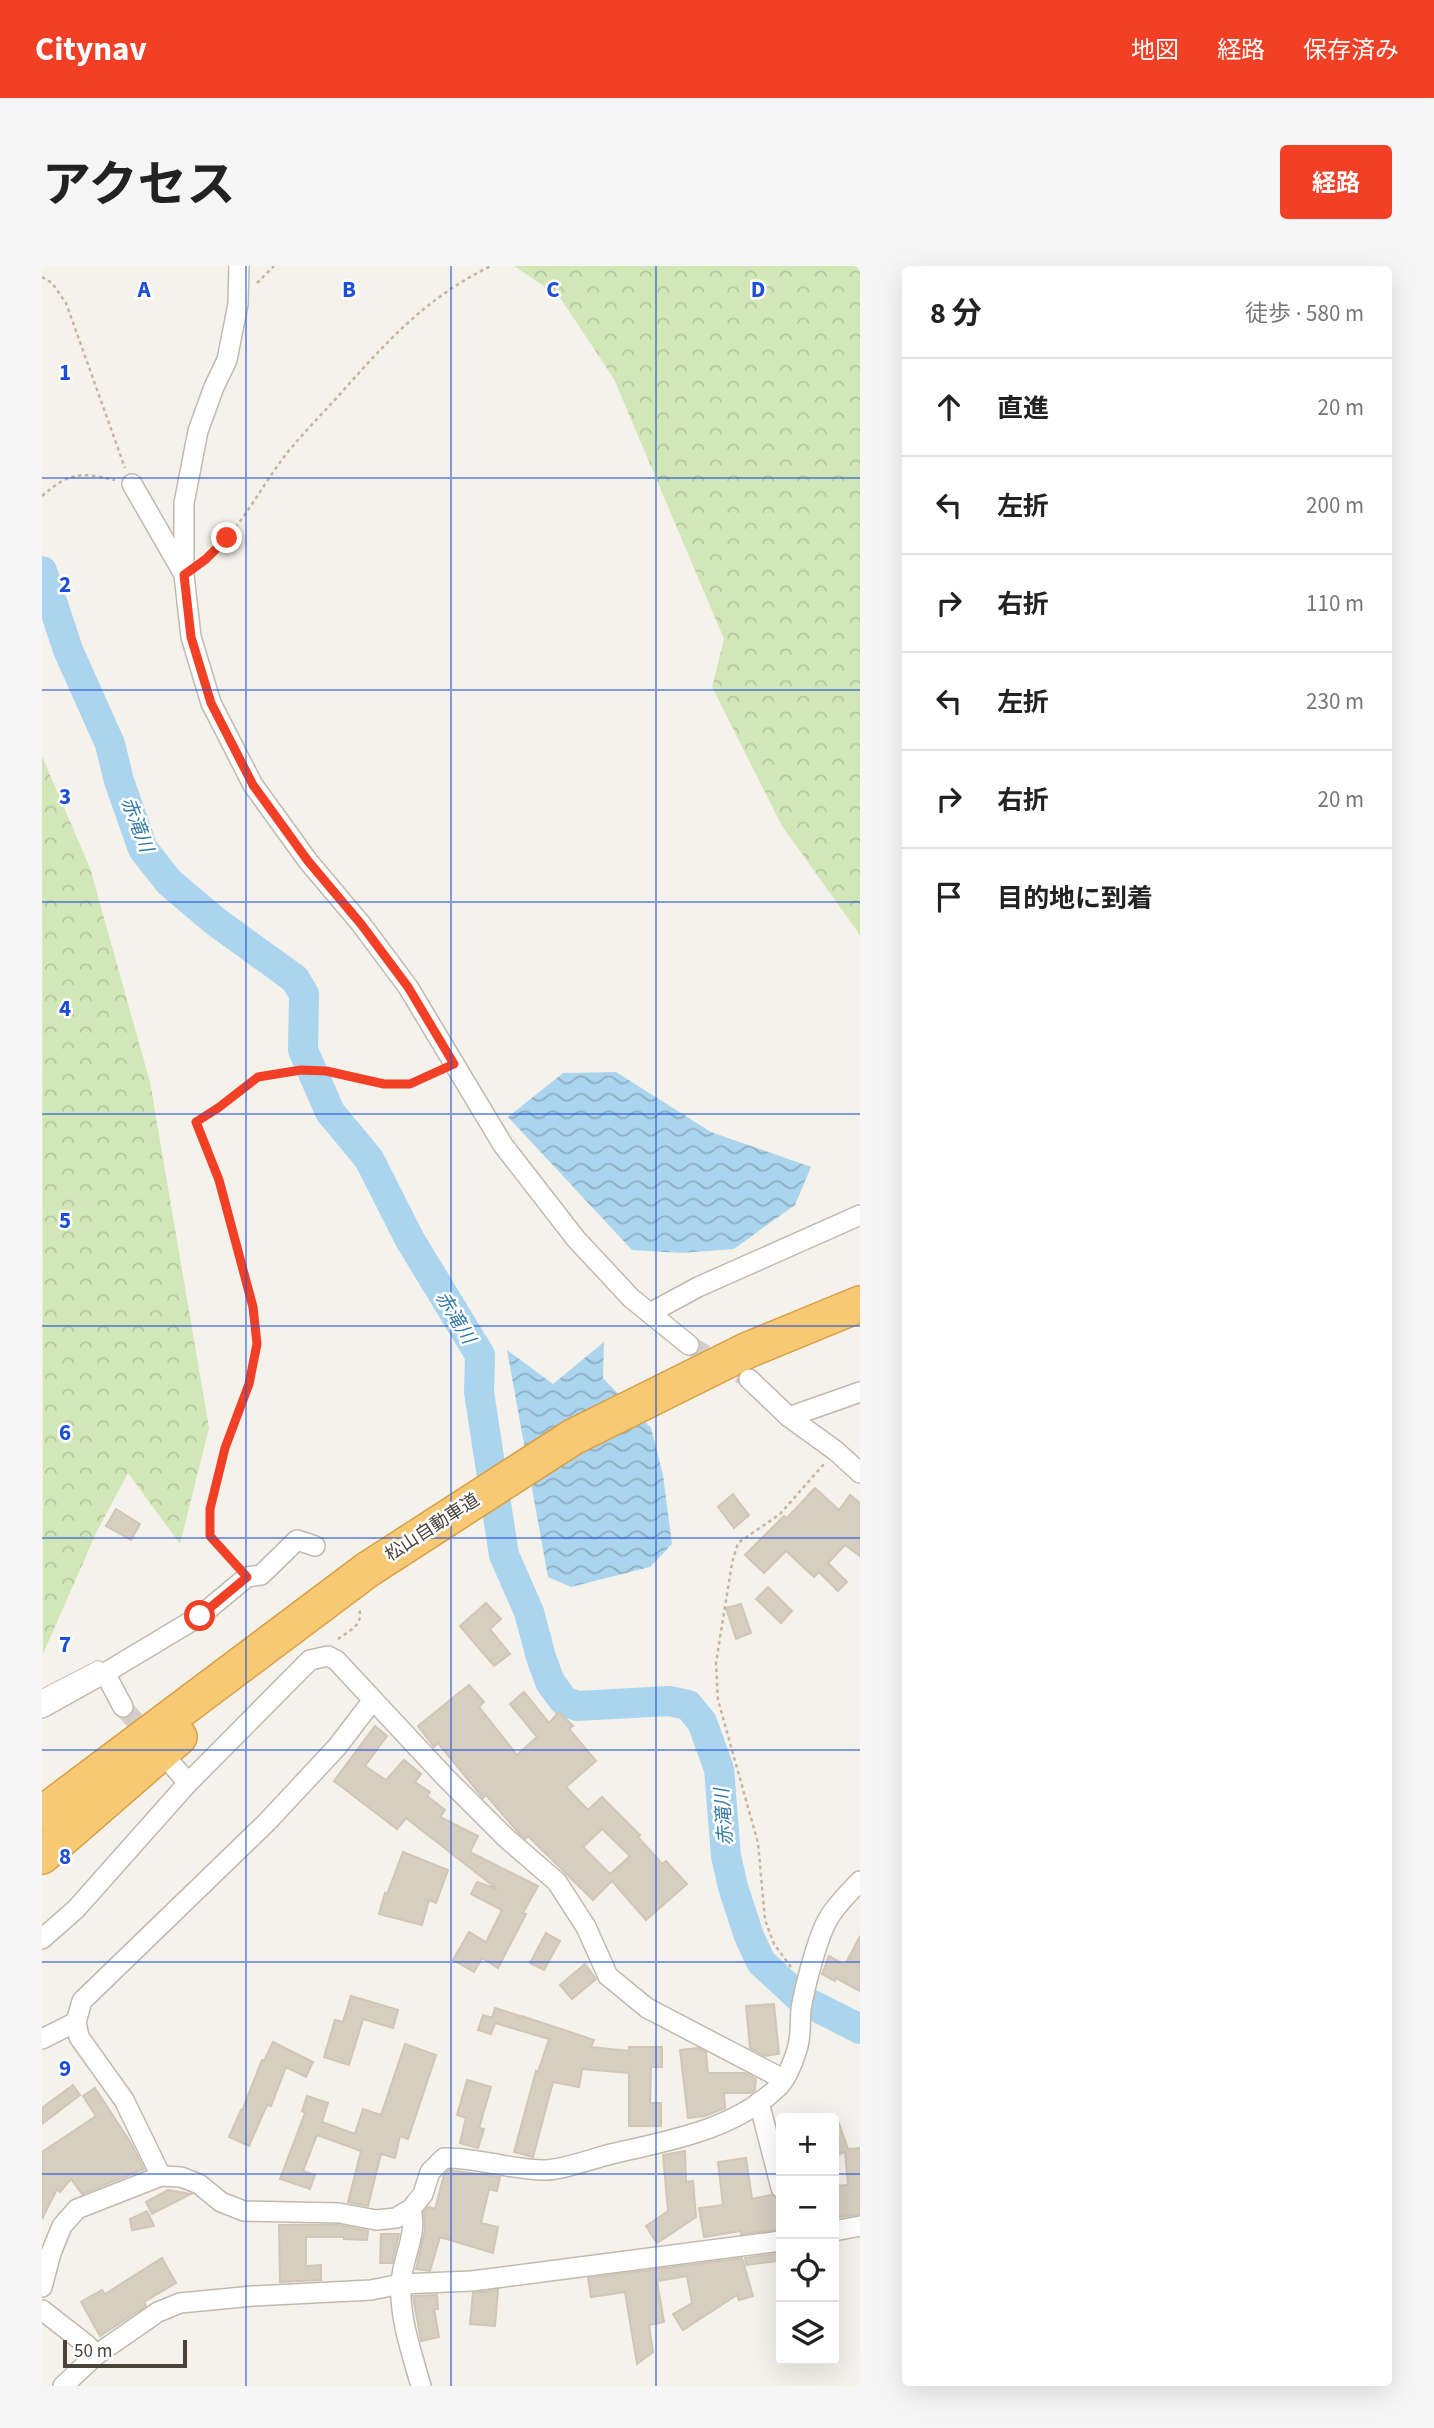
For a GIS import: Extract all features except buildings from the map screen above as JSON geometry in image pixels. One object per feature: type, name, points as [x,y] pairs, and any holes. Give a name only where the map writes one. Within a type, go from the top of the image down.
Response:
[{"type":"highway","name":"松山自動車道","points":[[42,1814],[385,1558],[573,1437],[748,1350],[860,1304]]},
{"type":"highway","points":[[42,1856],[385,1558]]},
{"type":"highway","points":[[42,1793],[115,1759]]},
{"type":"street","points":[[239,266],[238,304],[227,360],[198,431],[184,503],[184,575],[191,637],[211,703],[253,785],[308,861],[361,924],[408,987],[503,1145],[576,1239],[631,1298],[689,1345]]},
{"type":"street","points":[[132,484],[184,575]]},
{"type":"street","points":[[650,1313],[698,1287],[860,1215]]},
{"type":"street","points":[[749,1379],[789,1417],[836,1451],[860,1473]]},
{"type":"street","points":[[789,1417],[860,1392]]},
{"type":"street","points":[[42,1708],[200,1616],[247,1577],[261,1575],[297,1540],[315,1546]]},
{"type":"street","points":[[42,1939],[76,1909],[188,1783],[310,1660],[328,1656],[337,1660],[506,1838],[557,1882],[586,1927],[608,1976],[647,2008],[783,2079]]},
{"type":"street","points":[[105,1673],[123,1707]]},
{"type":"street","points":[[161,2176],[124,2100],[79,2037],[76,2022],[82,2001],[267,1822],[337,1747],[373,1700]]},
{"type":"street","points":[[170,1762],[188,1783]]},
{"type":"street","points":[[42,2287],[62,2226],[77,2209],[161,2176],[181,2177],[199,2184],[221,2202],[244,2211],[339,2213],[376,2220],[396,2218],[411,2209],[423,2194],[430,2172],[444,2158],[545,2170],[658,2143],[744,2113],[778,2087],[792,2065],[799,2042],[801,2009],[806,1986],[824,1927],[837,1906],[860,1881]]},
{"type":"street","points":[[42,2039],[76,2022]]},
{"type":"street","points":[[759,2102],[778,2176]]},
{"type":"street","points":[[411,2209],[415,2223],[401,2284],[401,2305],[421,2386]]},
{"type":"street","points":[[839,2230],[860,2226]]},
{"type":"street","points":[[63,2386],[96,2355],[158,2312],[180,2303],[253,2295],[372,2290],[401,2284],[485,2279],[776,2242]]},
{"type":"street","points":[[42,2310],[88,2345],[96,2355]]},
{"type":"lane","points":[[42,1695],[98,1665],[105,1673]]},
{"type":"path","points":[[184,575],[206,559],[227,538],[287,453],[387,340],[425,307],[461,281],[491,266]]},
{"type":"path","points":[[42,277],[66,303],[115,444],[132,484]]},
{"type":"path","points":[[42,496],[58,482],[84,473],[132,484]]},
{"type":"path","points":[[247,1577],[210,1536],[210,1509],[225,1448],[249,1384],[257,1344],[253,1307],[219,1180],[196,1122],[258,1077],[301,1070],[326,1071],[384,1084],[410,1084],[454,1064]]},
{"type":"path","points":[[806,1986],[774,1944],[765,1920],[758,1843],[718,1700],[716,1663],[732,1563],[738,1543],[780,1514],[836,1451]]},
{"type":"path","points":[[328,1656],[334,1642],[358,1625],[362,1616],[359,1609]]},
{"type":"green space","points":[[514,266],[860,266],[860,935],[782,826],[712,687],[724,639],[614,379],[559,296]]},
{"type":"green space","points":[[42,756],[90,868],[150,1082],[209,1428],[180,1544],[128,1473],[97,1531],[43,1654]]},
{"type":"water","points":[[616,1072],[711,1132],[811,1167],[795,1205],[734,1249],[682,1253],[632,1250],[508,1117],[563,1073]]},
{"type":"water","points":[[604,1342],[603,1378],[651,1428],[663,1475],[672,1544],[650,1567],[571,1587],[548,1577],[507,1350],[553,1384]]},
{"type":"waterway","name":"赤滝川","points":[[42,571],[68,650],[110,744],[119,781],[143,849],[169,882],[215,921],[295,979],[304,994],[303,1050],[330,1112],[369,1159],[410,1240],[480,1355],[479,1392],[504,1555],[529,1612],[550,1682],[564,1701],[577,1706],[669,1701],[688,1705],[702,1722],[719,1769],[726,1856],[749,1936],[761,1962],[801,1999],[860,2029]]},
{"type":"tunnel","points":[[689,1345],[749,1379]]},
{"type":"tunnel","points":[[123,1707],[152,1741]]},
{"type":"route","points":[[200,1616],[247,1577],[210,1536],[210,1509],[225,1448],[249,1384],[257,1344],[253,1307],[219,1180],[196,1122],[258,1077],[301,1070],[326,1071],[384,1084],[410,1084],[454,1064],[408,987],[361,924],[308,861],[253,785],[211,703],[191,637],[184,575],[206,559],[227,538]]}]
